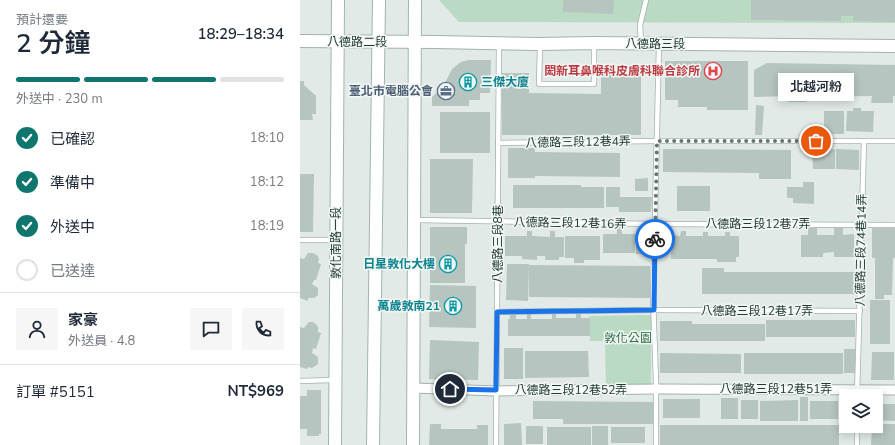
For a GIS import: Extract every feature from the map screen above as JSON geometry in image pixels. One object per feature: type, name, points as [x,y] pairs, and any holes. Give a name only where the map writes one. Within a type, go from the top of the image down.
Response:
[{"type":"main road","name":"敦化南路一段","points":[[335,445],[338,0]]},
{"type":"main road","points":[[374,445],[379,0]]},
{"type":"main road","points":[[413,445],[415,0]]},
{"type":"main road","name":"八德路二段","points":[[300,41],[415,42]]},
{"type":"main road","name":"八德路三段","points":[[415,42],[499,44],[594,43],[895,46]]},
{"type":"street","name":"八德路三段12巷52弄","points":[[413,388],[496,390],[656,389]]},
{"type":"street","name":"八德路三段12巷51弄","points":[[656,389],[839,393]]},
{"type":"street","name":"八德路三段12巷51弄","points":[[883,391],[895,390]]},
{"type":"lane","points":[[641,44],[640,25],[646,0]]},
{"type":"lane","points":[[540,44],[539,84],[594,84],[594,43]]},
{"type":"lane","name":"八德路三段8巷","points":[[496,445],[499,44]]},
{"type":"lane","points":[[656,445],[654,310],[659,44]]},
{"type":"lane","points":[[864,141],[895,141]]},
{"type":"lane","name":"八德路三段12巷4弄","points":[[498,143],[864,141]]},
{"type":"lane","name":"八德路三段74巷14弄","points":[[858,389],[864,141]]},
{"type":"lane","name":"八德路三段12巷16弄","points":[[414,220],[655,224]]},
{"type":"lane","name":"八德路三段12巷7弄","points":[[655,224],[895,225]]},
{"type":"lane","points":[[300,240],[336,240]]},
{"type":"lane","name":"八德路三段12巷17弄","points":[[497,312],[654,310],[860,311]]},
{"type":"lane","points":[[300,381],[336,380]]},
{"type":"lane","points":[[857,433],[857,445]]},
{"type":"green space","points":[[439,0],[895,0],[895,23],[459,22]]},
{"type":"green space","name":"敦化公園","points":[[651,315],[651,384],[606,384],[605,341],[590,341],[589,316]]},
{"type":"building","points":[[563,0],[614,0],[613,14],[563,12]]},
{"type":"building","points":[[751,0],[895,0],[895,22],[853,21],[853,16],[841,16],[841,21],[751,20]]},
{"type":"building","name":"三傑大廈","points":[[468,60],[491,60],[490,93],[480,93],[480,100],[469,100],[469,106],[432,106],[432,97],[444,85],[452,69],[461,62]]},
{"type":"building","points":[[665,61],[748,61],[748,110],[707,110],[707,107],[678,107],[678,100],[665,100]]},
{"type":"building","points":[[767,63],[895,65],[895,96],[893,96],[893,103],[871,103],[872,96],[807,97],[807,102],[788,102],[788,96],[754,97],[754,70]]},
{"type":"building","points":[[502,73],[529,73],[529,93],[601,94],[601,73],[641,73],[641,135],[502,135]]},
{"type":"building","points":[[300,81],[304,81],[304,85],[316,96],[316,114],[312,114],[313,120],[300,120]]},
{"type":"building","points":[[756,105],[764,106],[762,135],[755,135]]},
{"type":"building","points":[[853,108],[861,108],[861,111],[874,111],[873,132],[846,131],[847,111],[853,111]]},
{"type":"building","points":[[824,111],[844,111],[844,134],[824,134]]},
{"type":"building","points":[[440,112],[490,112],[490,153],[440,153]]},
{"type":"building","points":[[822,147],[835,149],[835,169],[813,169],[812,149],[822,149]]},
{"type":"building","points":[[508,148],[535,148],[535,152],[620,153],[620,177],[535,176],[535,178],[508,178]]},
{"type":"building","points":[[663,149],[791,150],[791,179],[759,179],[759,173],[663,172]]},
{"type":"building","points":[[836,149],[859,150],[859,170],[836,169]]},
{"type":"building","points":[[430,159],[473,159],[472,213],[430,213]]},
{"type":"building","points":[[300,174],[314,174],[313,232],[300,232]]},
{"type":"building","points":[[648,178],[648,191],[635,191],[635,179]]},
{"type":"building","points":[[803,182],[814,182],[814,204],[793,203],[793,198],[787,198],[787,187],[803,187]]},
{"type":"building","points":[[513,185],[581,185],[581,187],[604,187],[604,208],[513,208]]},
{"type":"building","points":[[677,186],[710,186],[710,211],[677,211]]},
{"type":"building","points":[[606,187],[620,187],[620,197],[652,197],[651,212],[619,212],[619,207],[606,207]]},
{"type":"building","name":"日星敦化大樓","points":[[430,227],[467,227],[467,244],[465,244],[465,283],[430,283]]},
{"type":"building","points":[[617,227],[622,227],[622,234],[635,234],[635,253],[603,253],[603,234],[617,234]]},
{"type":"building","points":[[808,228],[817,228],[817,235],[834,235],[834,228],[843,228],[843,235],[854,234],[854,257],[834,257],[834,252],[823,253],[823,257],[801,257],[801,235],[808,235]]},
{"type":"building","points":[[872,228],[895,228],[895,258],[872,258]]},
{"type":"building","points":[[527,231],[532,231],[532,236],[550,237],[550,231],[555,231],[555,237],[564,237],[564,257],[559,257],[559,260],[545,260],[545,256],[537,256],[537,260],[522,259],[522,256],[505,256],[505,236],[527,236]]},
{"type":"building","points":[[681,231],[686,231],[686,236],[703,236],[703,232],[708,232],[708,236],[725,236],[725,232],[730,232],[730,236],[739,236],[739,257],[736,257],[736,262],[717,262],[717,259],[671,259],[672,235],[680,236]]},
{"type":"building","points":[[636,232],[651,232],[652,254],[636,254]]},
{"type":"building","points":[[565,236],[600,236],[600,260],[584,260],[584,263],[574,263],[574,258],[565,258]]},
{"type":"building","points":[[308,253],[317,255],[319,259],[318,263],[321,264],[316,280],[314,280],[312,284],[318,288],[318,295],[314,298],[308,298],[308,301],[300,298],[300,258],[304,259]]},
{"type":"building","points":[[875,258],[893,258],[892,295],[884,295],[884,299],[875,299]]},
{"type":"building","points":[[507,264],[529,264],[528,301],[506,300]]},
{"type":"building","points":[[529,265],[650,266],[650,298],[529,297]]},
{"type":"building","points":[[702,268],[724,268],[724,272],[855,272],[855,294],[702,294]]},
{"type":"building","name":"萬歲敦南21","points":[[430,285],[476,286],[476,328],[429,327]]},
{"type":"building","points":[[870,300],[890,300],[890,344],[870,344]]},
{"type":"building","points":[[527,313],[531,313],[531,319],[552,319],[552,313],[556,313],[556,318],[576,318],[576,313],[581,313],[581,318],[590,318],[590,336],[508,336],[508,319],[510,319],[510,315],[516,315],[516,319],[527,319]]},
{"type":"building","points":[[766,320],[855,320],[855,337],[766,337]]},
{"type":"building","points":[[660,321],[692,321],[692,324],[765,324],[765,341],[660,341]]},
{"type":"building","points":[[309,322],[316,324],[318,327],[318,332],[321,333],[316,349],[313,348],[312,353],[318,357],[318,364],[312,368],[308,367],[307,369],[300,367],[300,327],[304,328]]},
{"type":"building","points":[[430,340],[479,342],[478,380],[429,379]]},
{"type":"building","points":[[504,348],[523,348],[523,379],[504,379]]},
{"type":"building","points":[[844,349],[855,349],[855,373],[844,373]]},
{"type":"building","points":[[525,351],[588,351],[589,377],[525,378]]},
{"type":"building","points":[[872,352],[894,352],[894,380],[871,380]]},
{"type":"building","points":[[660,353],[741,354],[741,373],[660,373]]},
{"type":"building","points":[[744,353],[843,353],[843,374],[744,374]]},
{"type":"building","points":[[307,390],[321,390],[321,434],[319,434],[319,436],[307,436],[307,429],[300,429],[300,396],[307,396]]},
{"type":"building","points":[[800,397],[808,397],[808,421],[800,421]]},
{"type":"building","points":[[721,398],[738,398],[738,419],[721,419]]},
{"type":"building","points":[[663,399],[700,399],[700,418],[663,418]]},
{"type":"building","points":[[741,400],[758,400],[758,419],[741,419]]},
{"type":"building","points":[[798,400],[798,421],[760,421],[760,401]]},
{"type":"building","points":[[533,401],[654,402],[654,424],[563,424],[563,419],[533,419]]},
{"type":"building","points":[[810,401],[838,401],[838,419],[810,419]]},
{"type":"building","points":[[883,404],[895,404],[895,421],[883,420]]},
{"type":"building","points":[[521,423],[522,445],[504,445],[504,424]]},
{"type":"building","points":[[430,424],[441,424],[441,429],[477,429],[477,425],[488,425],[488,445],[429,445]]},
{"type":"building","points":[[883,424],[895,424],[895,445],[871,445],[872,433],[883,433]]},
{"type":"building","points":[[660,425],[839,425],[839,445],[660,445]]},
{"type":"building","points":[[526,426],[543,426],[543,444],[526,444]]},
{"type":"building","points":[[592,426],[608,426],[608,445],[592,445]]},
{"type":"building","points":[[547,427],[591,427],[591,445],[547,445]]},
{"type":"building","points":[[611,427],[645,427],[645,443],[611,443]]},
{"type":"way so far","points":[[655,239],[657,141],[816,141]]},
{"type":"place","name":"閎新耳鼻喉科皮膚科聯合診所","points":[[713,71]]},
{"type":"place","name":"三傑大廈","points":[[468,82]]},
{"type":"place","name":"臺北市電腦公會","points":[[446,91]]},
{"type":"place","name":"北越河粉","points":[[816,141]]},
{"type":"place","name":"日星敦化大樓","points":[[448,264]]},
{"type":"place","name":"萬歲敦南21","points":[[453,306]]},
{"type":"route","points":[[450,389],[496,390],[497,312],[654,310],[655,239]]}]
